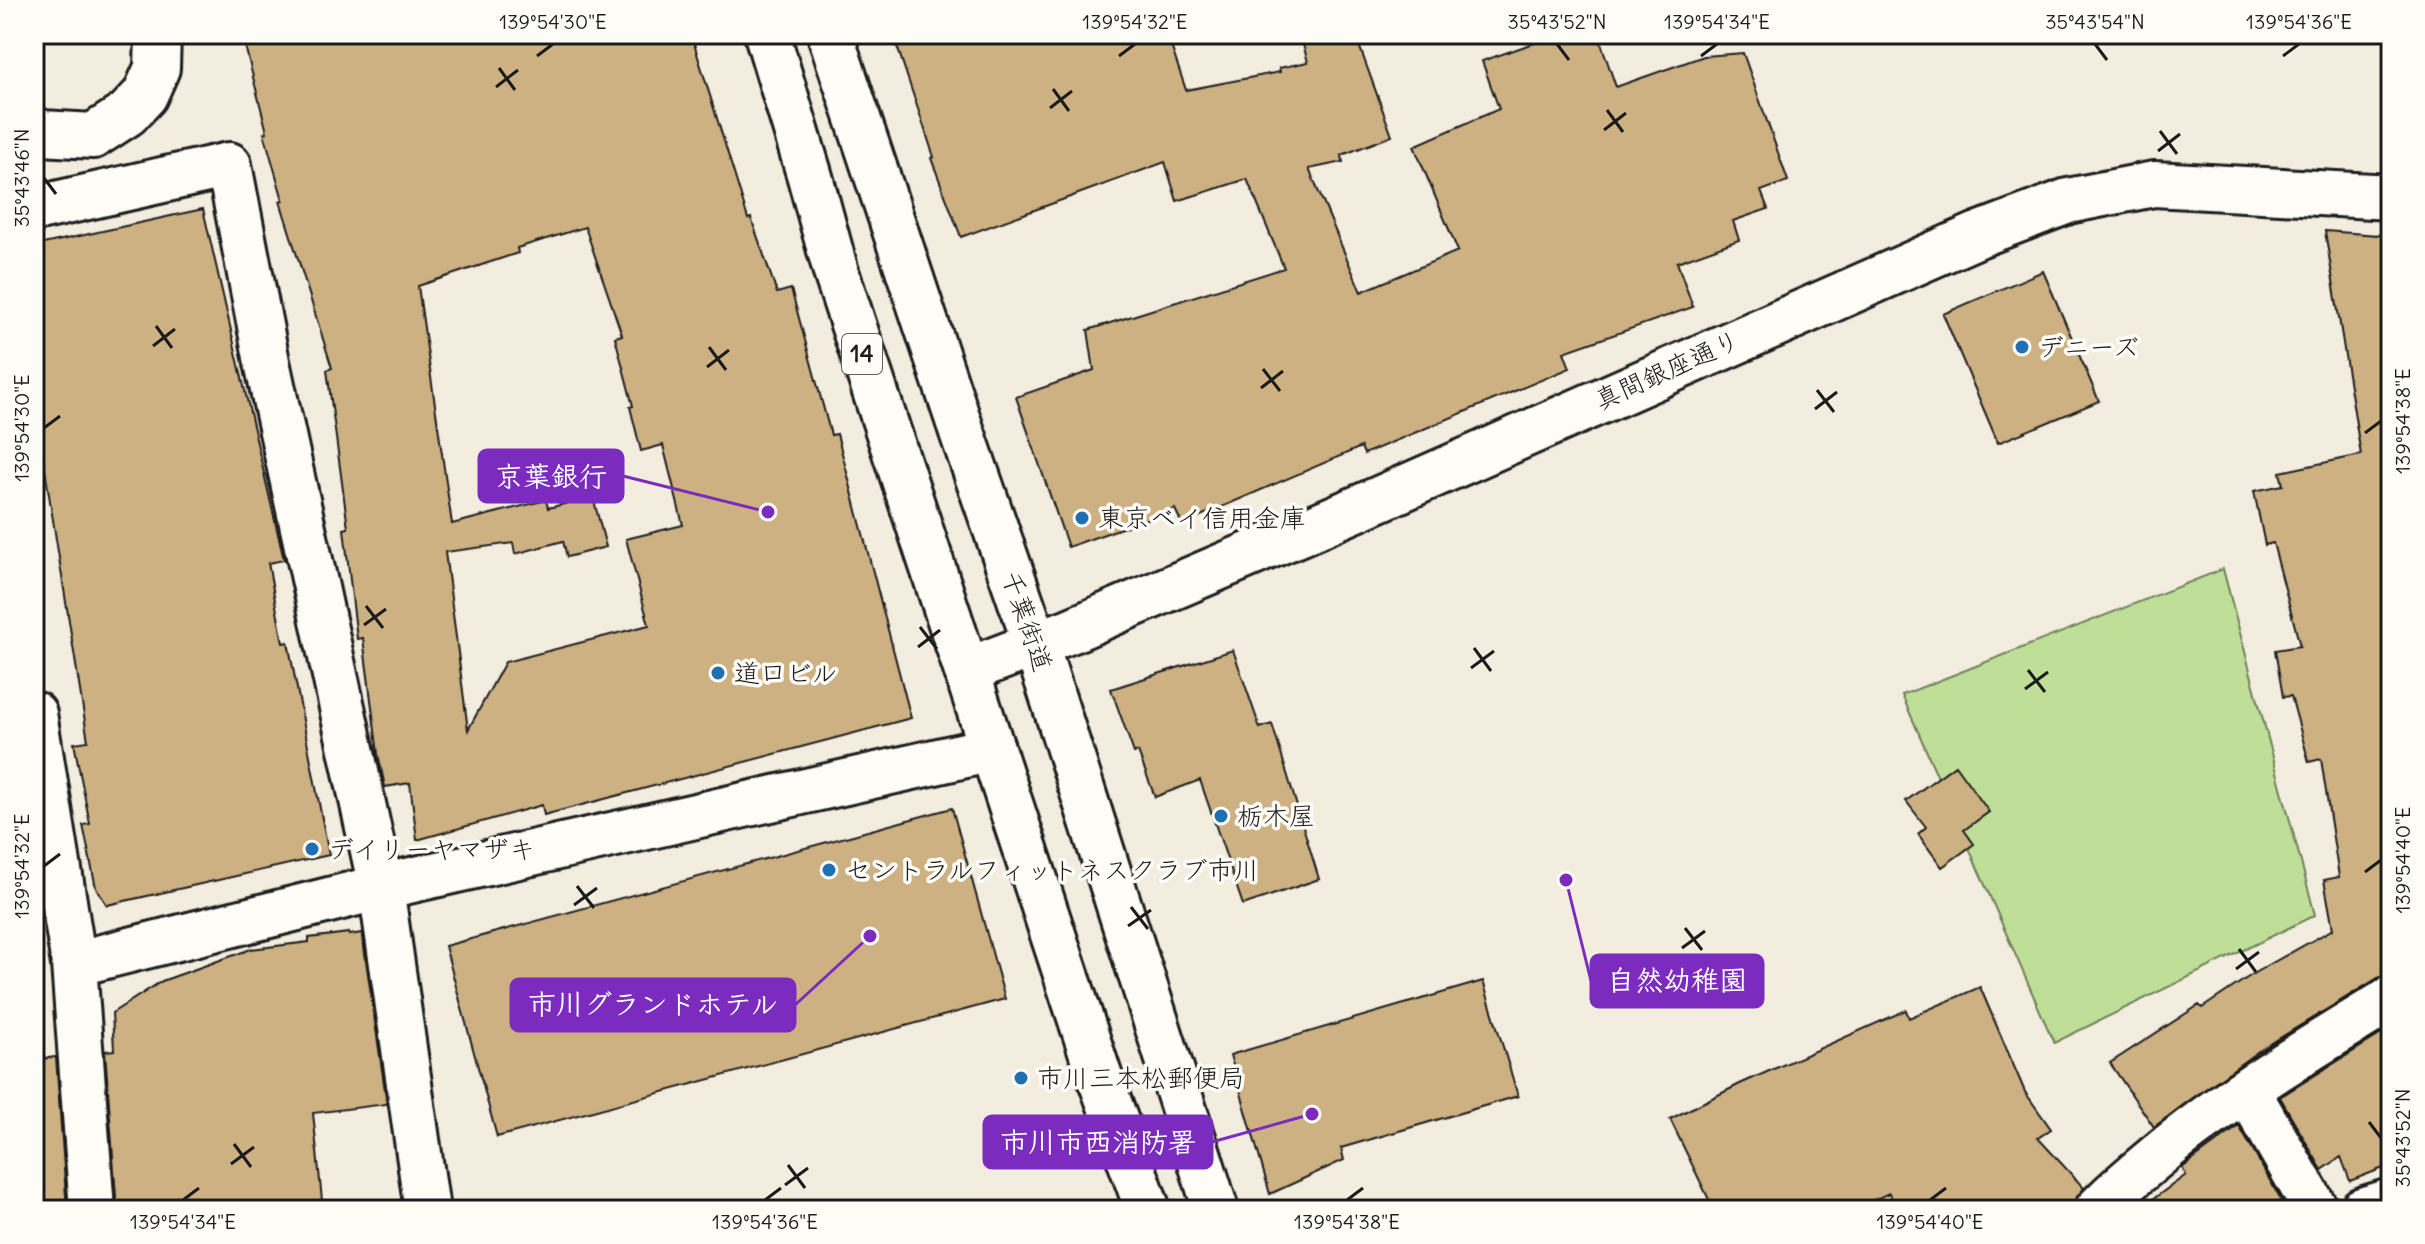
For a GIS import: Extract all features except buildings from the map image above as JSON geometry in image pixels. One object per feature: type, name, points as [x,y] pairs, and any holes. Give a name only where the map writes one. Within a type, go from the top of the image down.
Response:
[{"type":"main road","points":[[34,129],[42,133],[93,136],[127,114],[145,95],[157,68],[158,34]]},
{"type":"main road","name":"14","points":[[767,34],[836,272],[1099,1075],[1148,1210]]},
{"type":"main road","name":"千葉街道","points":[[830,34],[1036,645],[1216,1210]]},
{"type":"main road","points":[[34,209],[229,165],[267,362],[381,887],[427,1210]]},
{"type":"main road","name":"真間銀座通り","points":[[968,670],[1036,645],[1354,510],[1978,235],[2068,201],[2154,184],[2391,197]]},
{"type":"main road","points":[[34,714],[74,964],[92,1210]]},
{"type":"main road","points":[[74,964],[381,887],[992,749]]},
{"type":"main road","points":[[2097,1210],[2111,1194],[2194,1126],[2391,999]]},
{"type":"main road","points":[[2247,1090],[2316,1210]]},
{"type":"main road","points":[[2362,1210],[2391,1201]]},
{"type":"green space","points":[[2223,569],[2315,915],[2054,1043],[1902,695]]},
{"type":"place","name":"デニーズ","points":[[2022,347]]},
{"type":"place","name":"京葉銀行","points":[[768,512]]},
{"type":"place","name":"東京ベイ信用金庫","points":[[1082,518]]},
{"type":"place","name":"道口ビル","points":[[718,673]]},
{"type":"place","name":"栃木屋","points":[[1221,816]]},
{"type":"place","name":"デイリーヤマザキ","points":[[312,849]]},
{"type":"place","name":"セントラルフィットネスクラブ市川","points":[[829,870]]},
{"type":"place","name":"自然幼稚園","points":[[1566,880]]},
{"type":"place","name":"市川グランドホテル","points":[[870,936]]},
{"type":"place","name":"市川三本松郵便局","points":[[1021,1078]]},
{"type":"place","name":"市川市西消防署","points":[[1312,1114]]}]
